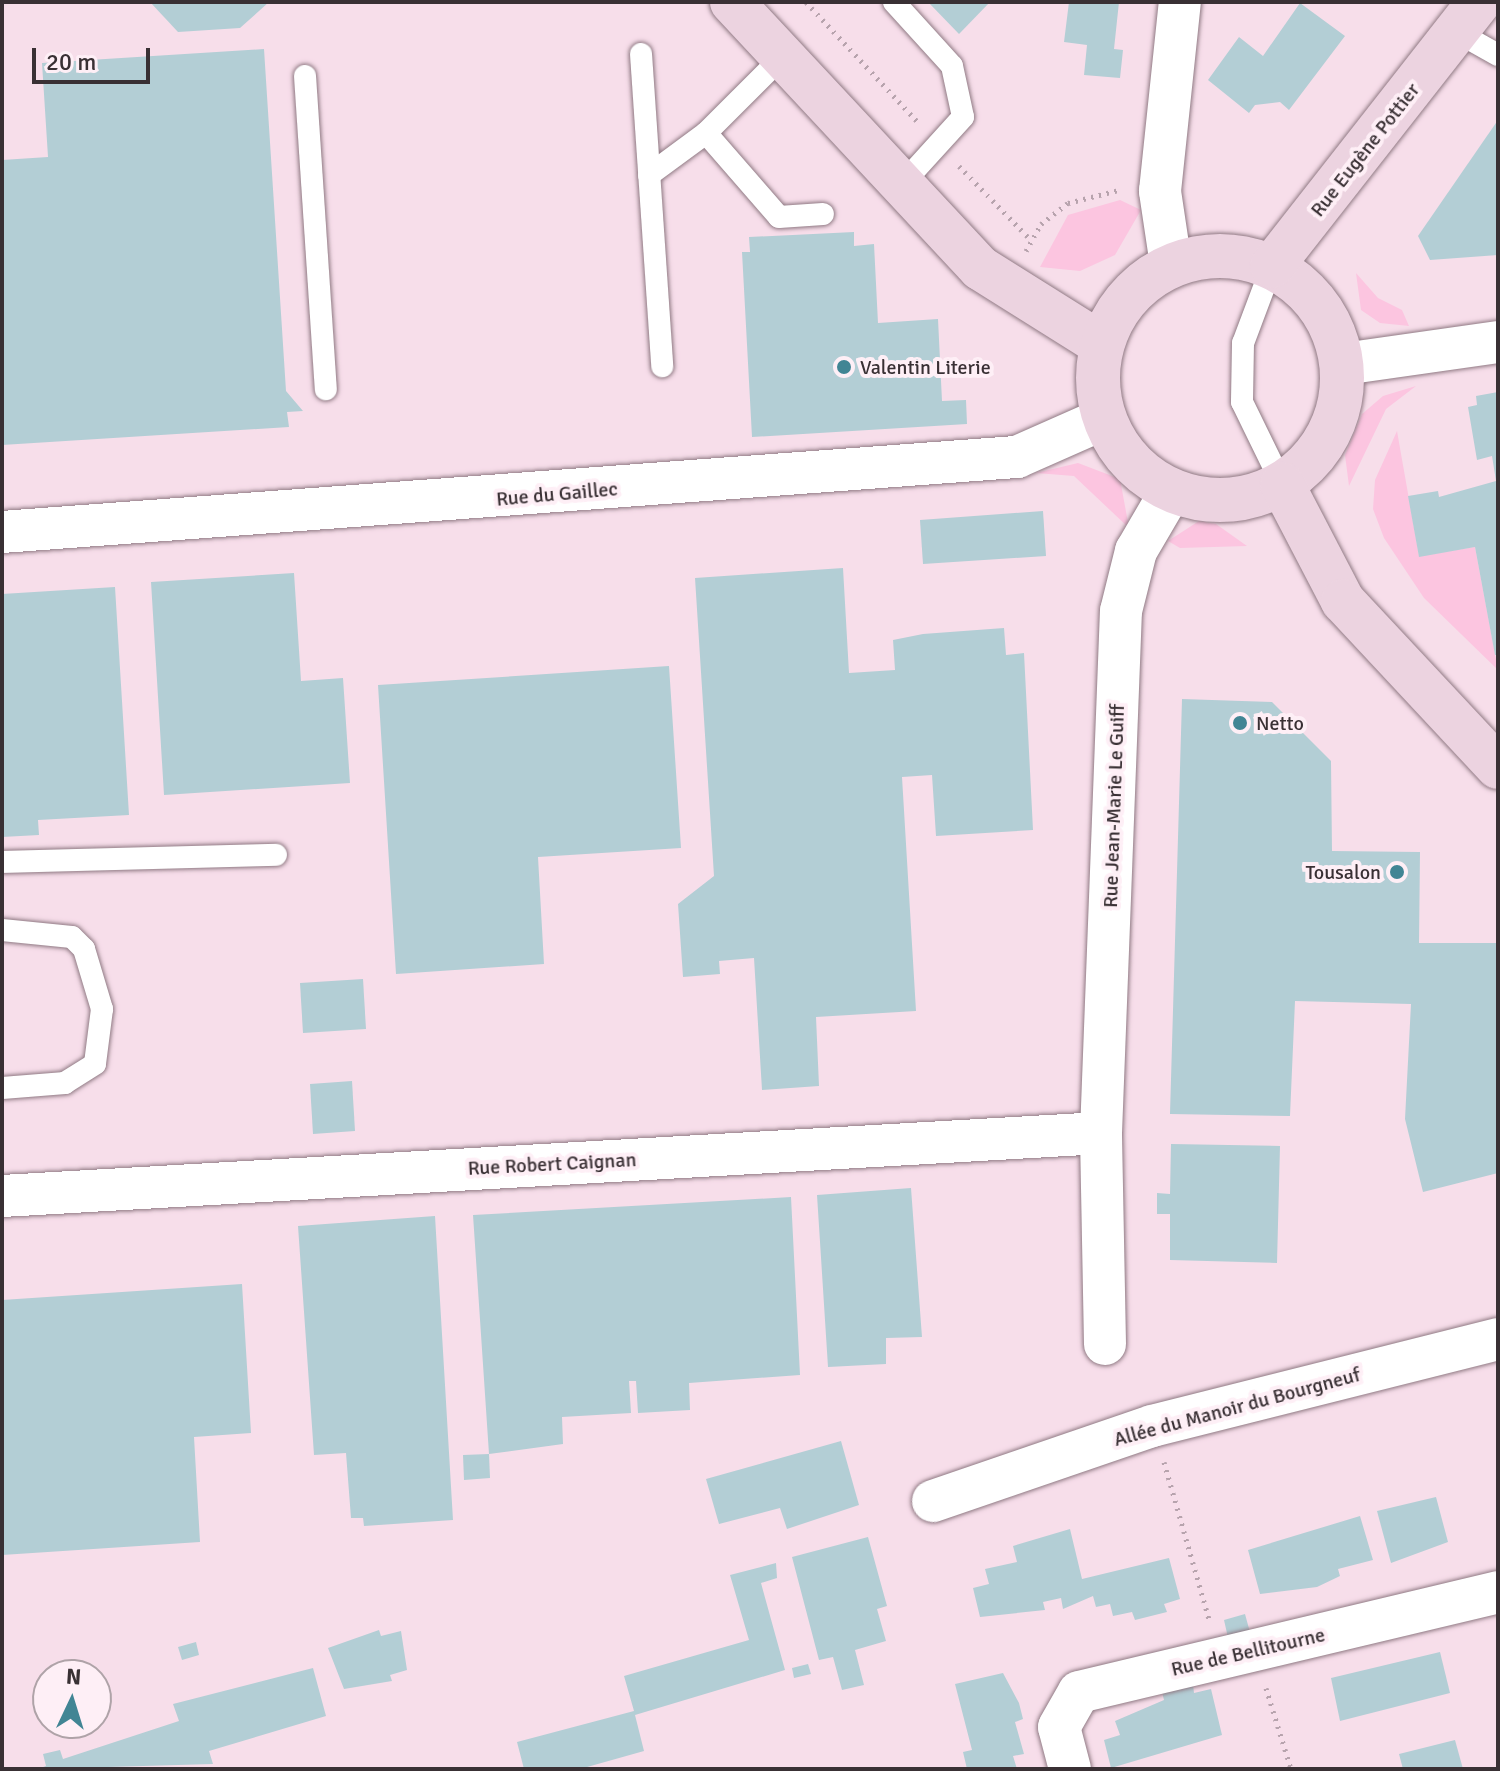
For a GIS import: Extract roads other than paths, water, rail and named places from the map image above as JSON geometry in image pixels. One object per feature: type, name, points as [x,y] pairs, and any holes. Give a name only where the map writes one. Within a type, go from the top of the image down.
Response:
[{"type":"main road","points":[[732,2],[980,268],[1101,344]]},
{"type":"main road","name":"Rue Eugène Pottier","points":[[1272,266],[1468,12]]},
{"type":"main road","points":[[1221,255],[1272,266],[1306,291],[1331,324],[1343,364],[1331,433],[1282,484],[1247,498],[1208,501],[1171,491],[1142,474],[1103,419],[1096,381],[1101,344],[1132,293],[1171,265],[1221,255]]},
{"type":"main road","points":[[1282,484],[1343,601],[1498,767]]},
{"type":"street","points":[[1171,265],[1160,191],[1180,2]]},
{"type":"street","points":[[1343,364],[1498,342]]},
{"type":"street","name":"Rue du Gaillec","points":[[2,532],[1017,457],[1103,419]]},
{"type":"street","name":"Rue Jean-Marie Le Guiff","points":[[1105,1344],[1101,1133],[1121,611],[1136,551],[1171,491]]},
{"type":"street","name":"Rue Robert Caignan","points":[[2,1196],[1101,1133]]},
{"type":"street","name":"Allée du Manoir du Bourgneuf","points":[[933,1501],[1152,1426],[1498,1339]]},
{"type":"street","name":"Rue de Bellitourne","points":[[1070,1769],[1059,1727],[1079,1692],[1498,1592]]},
{"type":"lane","points":[[894,2],[952,66],[963,117],[902,184]]},
{"type":"lane","points":[[1468,12],[1498,55]]},
{"type":"lane","points":[[641,54],[662,366]]},
{"type":"lane","points":[[649,175],[706,133],[783,56]]},
{"type":"lane","points":[[305,76],[326,389]]},
{"type":"lane","points":[[706,133],[779,217],[823,214]]},
{"type":"lane","points":[[1272,266],[1243,343],[1242,402],[1282,484]]},
{"type":"lane","points":[[2,862],[276,855]]},
{"type":"lane","points":[[2,930],[72,937],[84,949],[102,1009],[95,1064],[65,1083],[2,1088]]},
{"type":"place","name":"Valentin Literie","points":[[844,367]]},
{"type":"place","name":"Netto","points":[[1240,723]]},
{"type":"place","name":"Tousalon","points":[[1397,872]]}]
